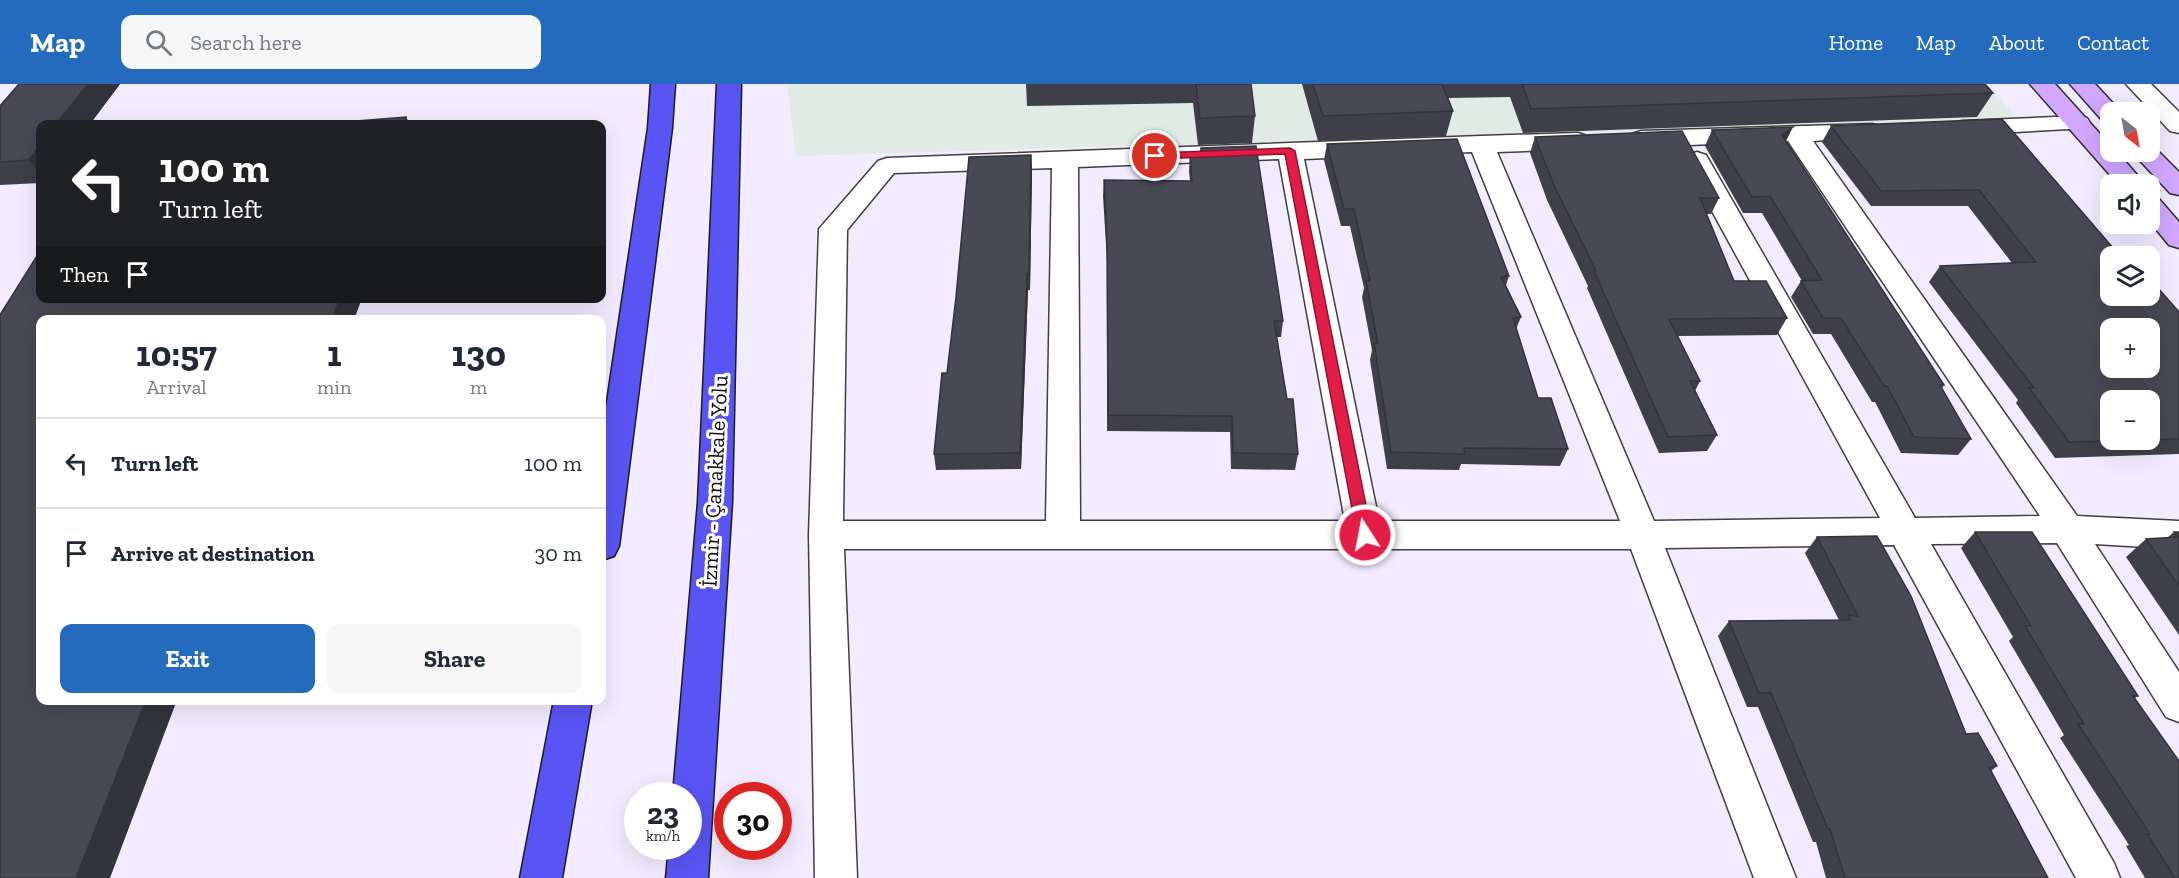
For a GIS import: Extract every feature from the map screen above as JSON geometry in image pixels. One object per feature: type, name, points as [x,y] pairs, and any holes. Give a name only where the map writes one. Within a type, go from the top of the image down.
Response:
[{"type":"highway","points":[[606,517],[660,128],[663,84]]},
{"type":"highway","name":"İzmir - Çanakkale Yolu","points":[[687,878],[715,502],[729,84]]},
{"type":"highway","points":[[541,878],[572,705]]},
{"type":"main road","points":[[2042,84],[2123,174]]},
{"type":"main road","points":[[2082,84],[2100,103]]},
{"type":"main road","points":[[2155,162],[2179,187]]},
{"type":"main road","points":[[2160,217],[2179,239]]},
{"type":"street","points":[[2138,84],[2179,126]]},
{"type":"street","points":[[1937,129],[2079,123]]},
{"type":"street","points":[[836,878],[826,535],[833,229],[887,166],[1902,130]]},
{"type":"street","points":[[1796,134],[2067,529],[2179,705]]},
{"type":"street","points":[[1684,138],[2099,878]]},
{"type":"street","points":[[1481,144],[1643,535],[1774,878]]},
{"type":"street","points":[[1290,151],[1365,535]]},
{"type":"street","points":[[1063,535],[1065,159]]},
{"type":"street","points":[[826,535],[1643,535],[2067,529],[2179,535]]},
{"type":"shaded area","points":[[787,84],[1987,84],[2019,120],[796,156]]},
{"type":"building","points":[[19,84],[88,84],[59,120],[36,120],[36,150],[29,160],[0,162],[0,106]]},
{"type":"building","points":[[1196,84],[1251,84],[1255,116],[1200,118]]},
{"type":"building","points":[[1313,84],[1442,84],[1453,111],[1323,116]]},
{"type":"building","points":[[1522,84],[1985,84],[1993,93],[1531,109]]},
{"type":"building","points":[[406,117],[405,120],[368,120]]},
{"type":"building","points":[[2002,119],[2111,246],[2100,246],[2100,306],[2160,306],[2160,290],[2179,312],[2179,439],[2160,440],[2160,390],[2100,390],[2100,441],[2069,442],[2029,388],[2034,388],[1940,266],[2036,262],[1979,190],[1881,191],[1831,126]]},
{"type":"building","points":[[1793,127],[1782,135],[1944,385],[1940,385],[1971,439],[1914,437],[1887,386],[1884,386],[1841,318],[1823,318],[1801,281],[1822,280],[1770,196],[1752,197],[1712,130]]},
{"type":"building","points":[[1682,131],[1719,198],[1700,198],[1734,281],[1766,281],[1787,318],[1669,319],[1700,381],[1690,381],[1717,435],[1668,437],[1594,271],[1596,271],[1553,183],[1535,137]]},
{"type":"building","points":[[1457,139],[1509,276],[1501,277],[1521,317],[1513,318],[1538,398],[1551,398],[1568,449],[1464,448],[1465,454],[1391,452],[1374,343],[1378,343],[1366,281],[1370,281],[1354,209],[1344,209],[1327,144]]},
{"type":"building","points":[[1256,146],[1283,321],[1274,321],[1287,399],[1293,399],[1298,454],[1233,453],[1232,416],[1108,415],[1107,244],[1104,180],[1192,181],[1190,155],[1201,155],[1201,148]]},
{"type":"building","points":[[1031,155],[1029,274],[1027,274],[1020,453],[934,454],[942,373],[947,373],[956,297],[969,157]]},
{"type":"building","points":[[36,257],[36,303],[338,303],[334,315],[36,315],[36,705],[144,705],[76,878],[0,878],[0,315]]},
{"type":"building","points":[[1975,532],[2032,532],[2138,696],[2133,696],[2179,761],[2179,878],[2175,878],[2147,834],[2150,834],[2078,724],[2084,724],[2025,626],[2031,626]]},
{"type":"building","points":[[1877,536],[1911,596],[1966,734],[1978,733],[1997,766],[1989,767],[2048,878],[1845,878],[1830,829],[1828,829],[1771,693],[1759,693],[1729,621],[1850,620],[1848,615],[1858,616],[1817,537]]},
{"type":"building","points":[[2179,537],[2179,586],[2146,539]]},
{"type":"route","points":[[1155,156],[1290,151],[1365,535]]}]
